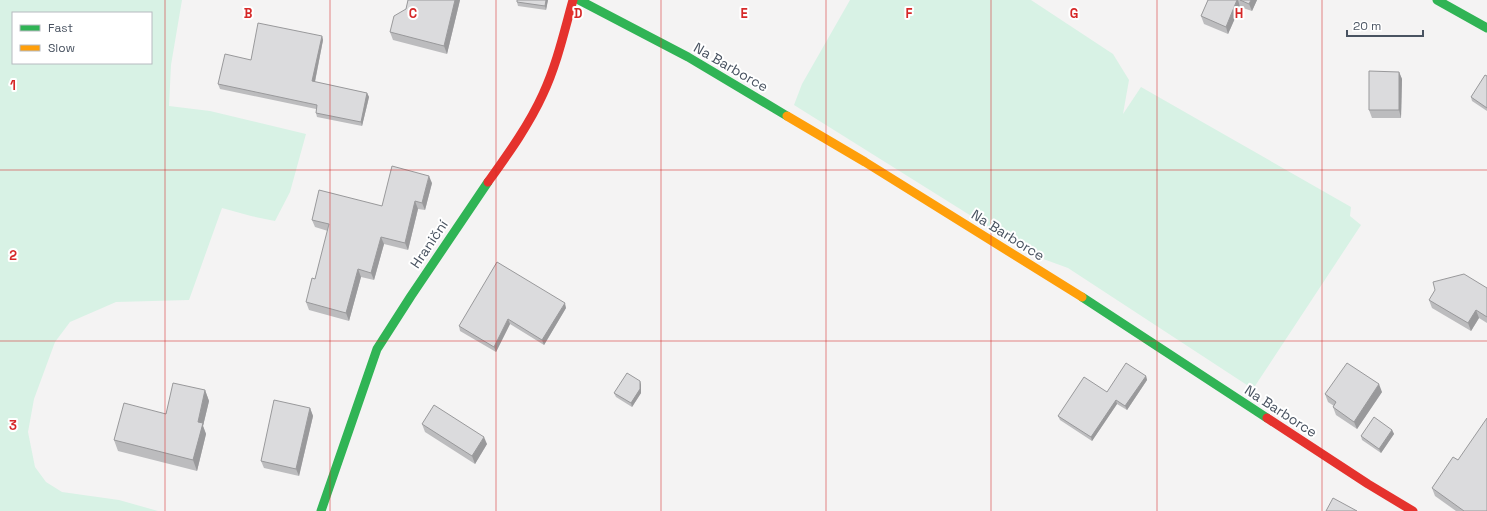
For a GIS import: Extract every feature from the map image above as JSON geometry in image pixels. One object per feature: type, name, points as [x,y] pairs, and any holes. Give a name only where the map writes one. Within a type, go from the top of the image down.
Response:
[{"type":"street","name":"Hraniční","points":[[321,511],[377,349],[411,296],[524,130],[543,94],[556,62],[573,0]]},
{"type":"street","name":"Na Barborce","points":[[579,0],[688,57],[865,162],[1099,308],[1368,484],[1413,511]]},
{"type":"street","points":[[1438,0],[1487,28]]},
{"type":"green space","points":[[0,0],[182,0],[171,65],[169,106],[210,111],[306,134],[290,192],[275,221],[222,208],[189,300],[116,302],[70,322],[55,342],[34,399],[28,432],[35,467],[46,482],[62,492],[119,500],[158,511],[0,511]]},
{"type":"green space","points":[[850,0],[1031,0],[1113,54],[1129,80],[1123,114],[1141,87],[1351,207],[1350,216],[1361,225],[1253,389],[1068,268],[1035,256],[794,105],[802,84]]},
{"type":"building","points":[[408,0],[455,0],[444,46],[390,32],[394,16],[406,9]]},
{"type":"building","points":[[517,0],[546,0],[545,6],[517,2]]},
{"type":"building","points":[[1208,0],[1237,0],[1226,27],[1201,16]]},
{"type":"building","points":[[1240,0],[1251,0],[1249,4]]},
{"type":"building","points":[[258,23],[322,36],[312,81],[367,93],[361,122],[316,113],[317,105],[218,84],[225,54],[251,60]]},
{"type":"building","points":[[1369,71],[1399,72],[1399,110],[1369,110]]},
{"type":"building","points":[[1485,75],[1487,76],[1487,108],[1471,97]]},
{"type":"building","points":[[392,166],[429,176],[422,203],[415,201],[405,243],[381,237],[371,273],[358,269],[346,313],[306,302],[312,278],[315,279],[329,224],[312,220],[319,190],[382,206]]},
{"type":"building","points":[[497,262],[565,303],[542,340],[508,319],[494,347],[459,326]]},
{"type":"building","points":[[1464,274],[1487,288],[1487,317],[1476,310],[1468,323],[1429,300],[1435,290],[1433,282]]},
{"type":"building","points":[[1126,363],[1146,376],[1125,406],[1116,400],[1091,437],[1058,416],[1084,377],[1107,392]]},
{"type":"building","points":[[1347,363],[1379,384],[1354,422],[1333,407],[1336,402],[1325,394]]},
{"type":"building","points":[[627,373],[640,381],[640,389],[631,403],[614,393]]},
{"type":"building","points":[[173,383],[205,390],[198,422],[203,423],[193,460],[114,440],[124,403],[166,414]]},
{"type":"building","points":[[274,400],[310,408],[296,469],[261,461]]},
{"type":"building","points":[[434,405],[484,437],[472,456],[422,424]]},
{"type":"building","points":[[1374,417],[1392,430],[1379,449],[1361,436]]},
{"type":"building","points":[[1487,418],[1487,511],[1464,511],[1432,488],[1453,457],[1458,460]]},
{"type":"building","points":[[1333,498],[1357,511],[1326,511]]},
{"type":"traffic: fast","points":[[579,0],[688,57],[787,116]]},
{"type":"traffic: fast","points":[[1437,0],[1487,28]]},
{"type":"traffic: fast","points":[[321,511],[377,349],[488,182]]},
{"type":"traffic: fast","points":[[1082,297],[1267,418]]},
{"type":"traffic: slow","points":[[787,116],[865,162],[1082,297]]},
{"type":"traffic: jam","points":[[488,182],[525,128],[543,94],[556,60],[573,0]]},
{"type":"traffic: jam","points":[[1267,418],[1368,484],[1413,511]]}]
